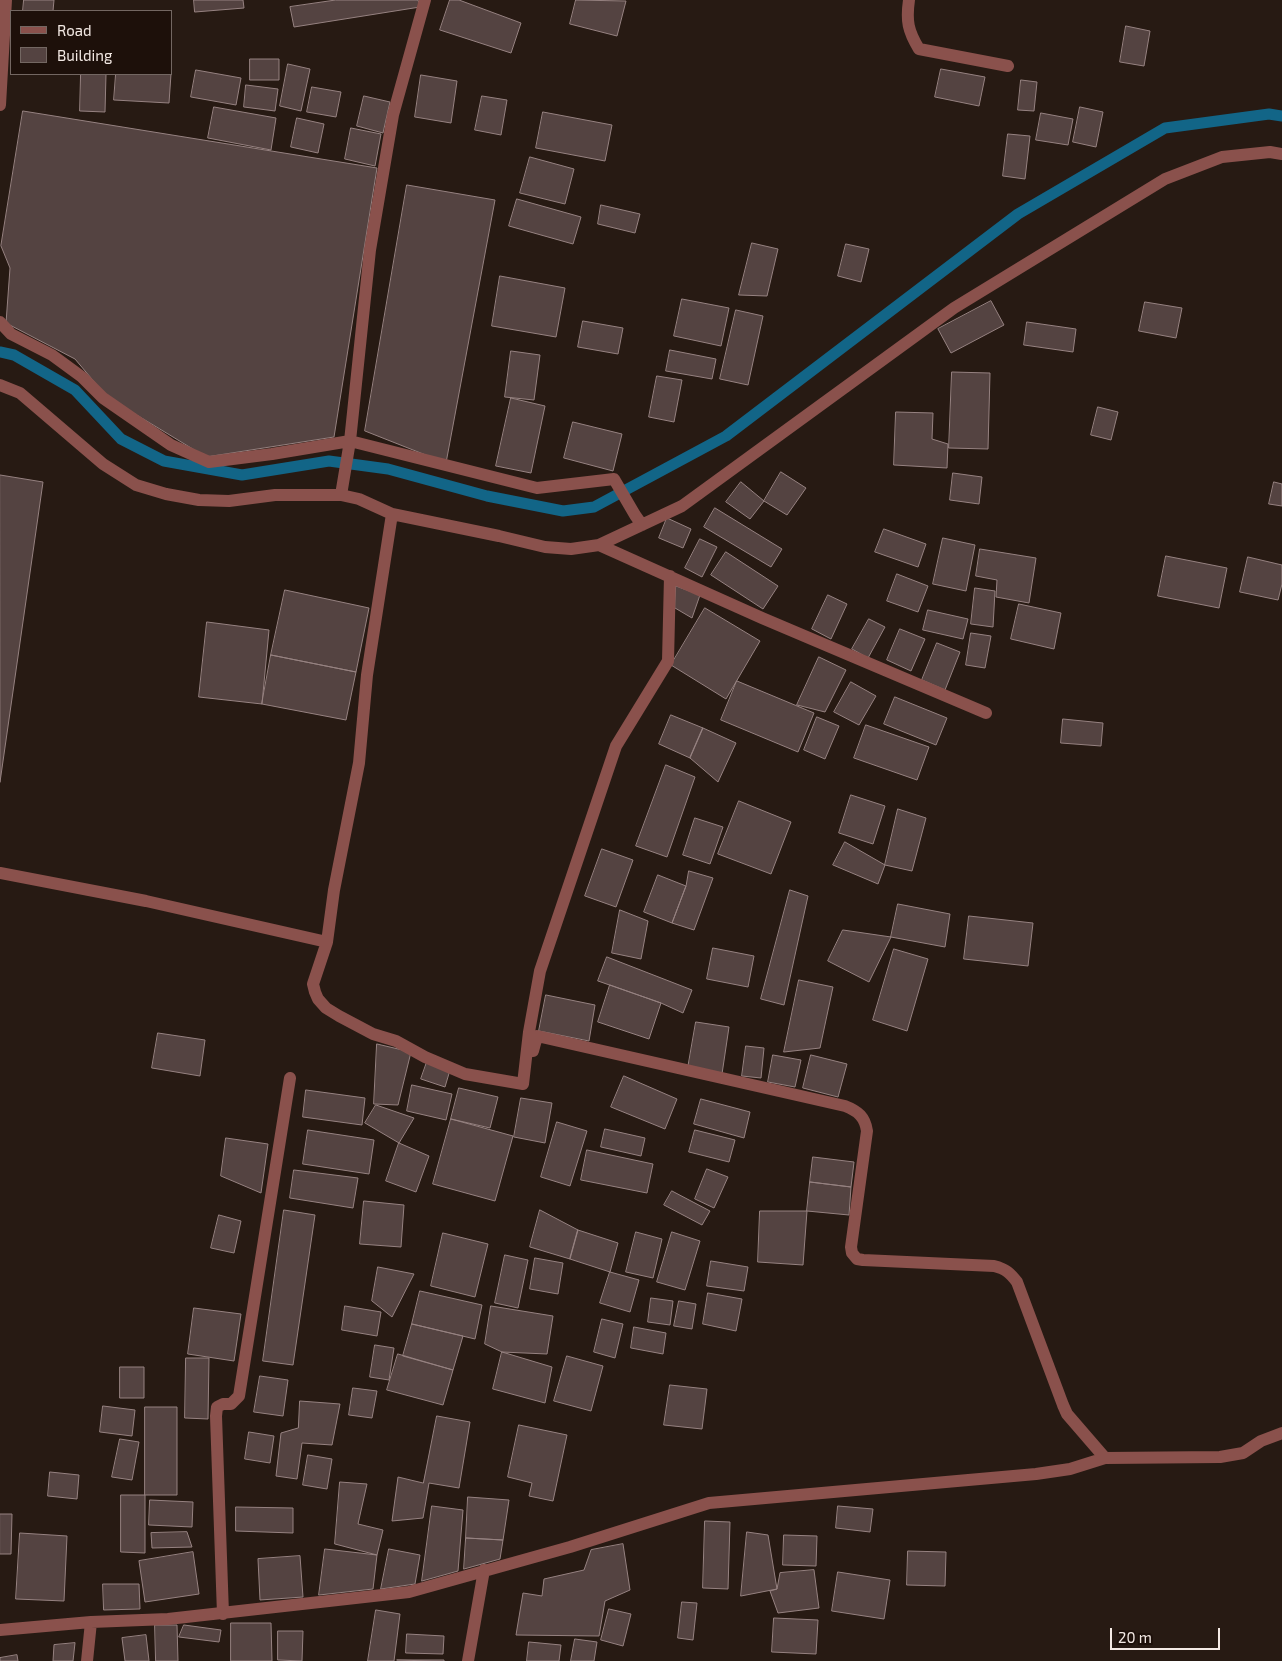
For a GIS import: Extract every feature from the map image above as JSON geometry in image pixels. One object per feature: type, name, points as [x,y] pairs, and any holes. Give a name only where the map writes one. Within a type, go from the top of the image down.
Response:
[{"type":"street","points":[[0,105],[6,0]]},
{"type":"street","points":[[341,489],[350,441],[370,250],[393,115],[425,0]]},
{"type":"street","points":[[909,0],[908,26],[911,36],[919,49],[1008,66]]},
{"type":"street","points":[[0,385],[20,393],[103,464],[136,485],[166,494],[199,500],[230,501],[341,489],[392,514],[545,547],[571,549],[599,545],[638,520],[682,506],[954,308],[1165,179],[1222,157],[1270,152],[1282,154]]},
{"type":"street","points":[[0,322],[11,334],[52,355],[82,376],[103,398],[170,446],[209,462],[350,441],[537,488],[614,479],[638,520]]},
{"type":"street","points":[[392,514],[367,675],[359,763],[334,890],[327,942],[313,984],[318,999],[326,1008],[361,1028],[396,1041],[424,1057],[465,1074],[523,1084]]},
{"type":"street","points":[[599,545],[762,618],[986,713]]},
{"type":"street","points":[[523,1084],[529,1032],[540,971],[616,746],[668,661],[670,576]]},
{"type":"street","points":[[0,873],[146,901],[327,942]]},
{"type":"street","points":[[523,1084],[537,1036],[856,1110],[865,1120],[868,1132],[851,1246],[852,1253],[857,1259],[863,1260],[994,1266],[1003,1268],[1011,1273],[1017,1282],[1067,1414],[1105,1458]]},
{"type":"street","points":[[223,1614],[217,1407],[223,1404],[231,1404],[239,1396],[290,1078]]},
{"type":"street","points":[[0,1630],[223,1614],[409,1592],[570,1546],[709,1503],[1036,1474],[1070,1469],[1105,1458],[1220,1457],[1243,1453],[1261,1441],[1282,1433]]},
{"type":"street","points":[[468,1661],[484,1570]]},
{"type":"street","points":[[88,1661],[91,1622]]},
{"type":"building","points":[[24,0],[54,0],[53,10],[23,10]]},
{"type":"building","points":[[194,0],[243,0],[244,8],[195,12]]},
{"type":"building","points":[[336,0],[418,0],[420,7],[294,27],[290,7]]},
{"type":"building","points":[[450,0],[459,0],[521,23],[511,53],[440,30]]},
{"type":"building","points":[[576,0],[626,1],[617,36],[570,24]]},
{"type":"building","points":[[1126,26],[1150,31],[1144,66],[1120,62]]},
{"type":"building","points":[[250,59],[279,59],[279,80],[250,80]]},
{"type":"building","points":[[288,64],[310,69],[301,111],[280,106]]},
{"type":"building","points":[[941,69],[985,77],[979,106],[935,97]]},
{"type":"building","points":[[196,70],[241,78],[236,105],[191,97]]},
{"type":"building","points":[[81,75],[106,75],[105,112],[80,111]]},
{"type":"building","points":[[116,75],[171,75],[169,103],[114,100]]},
{"type":"building","points":[[421,75],[457,81],[451,123],[415,117]]},
{"type":"building","points":[[1021,80],[1037,82],[1034,111],[1018,110]]},
{"type":"building","points":[[246,85],[278,89],[275,111],[244,107]]},
{"type":"building","points":[[312,87],[341,92],[336,117],[307,112]]},
{"type":"building","points":[[364,96],[390,102],[383,133],[357,126]]},
{"type":"building","points":[[482,96],[507,100],[501,135],[475,130]]},
{"type":"building","points":[[214,107],[276,118],[271,150],[208,138]]},
{"type":"building","points":[[1080,107],[1103,112],[1096,147],[1073,142]]},
{"type":"building","points":[[23,111],[377,168],[334,437],[206,457],[107,397],[75,359],[6,323],[10,268],[1,246]]},
{"type":"building","points":[[543,112],[612,125],[605,161],[536,148]]},
{"type":"building","points":[[1041,113],[1073,119],[1068,145],[1036,140]]},
{"type":"building","points":[[297,118],[324,124],[318,153],[291,147]]},
{"type":"building","points":[[351,128],[381,134],[375,166],[345,159]]},
{"type":"building","points":[[1008,134],[1030,136],[1025,179],[1003,176]]},
{"type":"building","points":[[530,157],[574,169],[565,204],[520,193]]},
{"type":"building","points":[[407,185],[495,200],[446,463],[365,431]]},
{"type":"building","points":[[517,199],[581,217],[573,244],[509,226]]},
{"type":"building","points":[[601,205],[640,214],[635,233],[598,224]]},
{"type":"building","points":[[752,243],[778,249],[767,296],[739,295]]},
{"type":"building","points":[[846,244],[869,249],[861,282],[838,276]]},
{"type":"building","points":[[500,276],[565,288],[556,337],[492,326]]},
{"type":"building","points":[[682,299],[729,308],[721,346],[674,336]]},
{"type":"building","points":[[991,301],[1004,325],[951,353],[938,329]]},
{"type":"building","points":[[1145,302],[1182,308],[1176,338],[1139,331]]},
{"type":"building","points":[[736,310],[763,316],[748,385],[720,379]]},
{"type":"building","points":[[583,321],[623,328],[618,354],[578,347]]},
{"type":"building","points":[[1027,322],[1076,329],[1073,352],[1024,345]]},
{"type":"building","points":[[670,350],[716,359],[712,379],[666,371]]},
{"type":"building","points":[[511,351],[540,355],[534,400],[505,397]]},
{"type":"building","points":[[952,372],[990,373],[988,449],[949,448]]},
{"type":"building","points":[[657,376],[682,380],[674,422],[649,417]]},
{"type":"building","points":[[511,398],[545,406],[531,473],[496,466]]},
{"type":"building","points":[[1098,407],[1118,412],[1111,440],[1091,435]]},
{"type":"building","points":[[896,412],[933,413],[932,439],[948,444],[947,468],[894,465]]},
{"type":"building","points":[[573,422],[622,434],[613,471],[564,458]]},
{"type":"building","points":[[781,472],[806,488],[787,515],[764,501]]},
{"type":"building","points":[[953,473],[982,477],[979,504],[950,500]]},
{"type":"building","points":[[0,475],[43,482],[0,782]]},
{"type":"building","points":[[741,482],[764,501],[750,519],[726,502]]},
{"type":"building","points":[[1274,482],[1282,484],[1282,506],[1269,504]]},
{"type":"building","points":[[715,508],[782,549],[771,567],[704,527]]},
{"type":"building","points":[[667,518],[691,529],[683,548],[659,538]]},
{"type":"building","points":[[884,529],[926,544],[918,567],[875,552]]},
{"type":"building","points":[[943,538],[975,545],[966,591],[933,584]]},
{"type":"building","points":[[700,539],[717,547],[702,577],[685,568]]},
{"type":"building","points":[[980,549],[1036,558],[1029,603],[996,597],[997,580],[976,576]]},
{"type":"building","points":[[726,552],[778,586],[763,609],[711,575]]},
{"type":"building","points":[[1166,556],[1227,568],[1219,608],[1158,596]]},
{"type":"building","points":[[1248,557],[1282,565],[1282,584],[1278,600],[1240,592]]},
{"type":"building","points":[[897,574],[928,586],[918,612],[887,601]]},
{"type":"building","points":[[676,586],[700,595],[692,618],[675,608]]},
{"type":"building","points":[[975,588],[995,591],[993,627],[971,624]]},
{"type":"building","points":[[285,590],[369,608],[356,672],[271,655]]},
{"type":"building","points":[[828,595],[847,604],[831,639],[812,629]]},
{"type":"building","points":[[1019,604],[1061,613],[1054,649],[1011,639]]},
{"type":"building","points":[[705,608],[760,641],[726,699],[671,665]]},
{"type":"building","points":[[928,610],[968,619],[963,639],[923,630]]},
{"type":"building","points":[[869,619],[885,627],[868,658],[852,649]]},
{"type":"building","points":[[207,622],[269,630],[262,704],[199,697]]},
{"type":"building","points":[[900,629],[925,639],[911,671],[887,660]]},
{"type":"building","points":[[971,633],[991,636],[985,668],[966,665]]},
{"type":"building","points":[[937,643],[960,652],[945,690],[922,680]]},
{"type":"building","points":[[271,655],[356,672],[346,720],[262,704]]},
{"type":"building","points":[[819,657],[846,670],[825,712],[797,705]]},
{"type":"building","points":[[737,681],[814,713],[798,752],[721,720]]},
{"type":"building","points":[[851,682],[876,696],[859,725],[834,712]]},
{"type":"building","points":[[895,697],[947,718],[936,745],[884,724]]},
{"type":"building","points":[[671,715],[703,728],[690,758],[659,744]]},
{"type":"building","points":[[817,717],[839,726],[825,759],[804,750]]},
{"type":"building","points":[[1063,719],[1103,723],[1101,746],[1061,743]]},
{"type":"building","points":[[866,725],[929,747],[917,780],[854,758]]},
{"type":"building","points":[[703,728],[736,743],[718,782],[690,758]]},
{"type":"building","points":[[666,765],[695,777],[667,857],[636,846]]},
{"type":"building","points":[[851,795],[885,806],[873,844],[839,833]]},
{"type":"building","points":[[739,801],[791,822],[771,874],[718,854]]},
{"type":"building","points":[[898,809],[926,818],[912,871],[885,865]]},
{"type":"building","points":[[695,818],[723,827],[710,864],[683,855]]},
{"type":"building","points":[[845,842],[885,865],[878,884],[833,865]]},
{"type":"building","points":[[602,849],[633,860],[616,907],[585,896]]},
{"type":"building","points":[[689,871],[713,878],[694,930],[672,923],[686,886]]},
{"type":"building","points":[[658,875],[686,886],[672,923],[644,912]]},
{"type":"building","points":[[790,890],[808,896],[784,1005],[761,999]]},
{"type":"building","points":[[898,904],[950,914],[945,947],[891,937]]},
{"type":"building","points":[[620,910],[648,921],[641,959],[612,953]]},
{"type":"building","points":[[969,916],[1033,923],[1028,966],[964,959]]},
{"type":"building","points":[[843,930],[891,937],[869,982],[828,961]]},
{"type":"building","points":[[713,948],[754,956],[748,987],[707,979]]},
{"type":"building","points":[[894,949],[928,959],[907,1031],[873,1020]]},
{"type":"building","points":[[607,957],[692,990],[683,1013],[661,1003],[598,981]]},
{"type":"building","points":[[799,980],[833,987],[820,1048],[784,1052]]},
{"type":"building","points":[[610,985],[661,1003],[649,1039],[598,1022]]},
{"type":"building","points":[[546,995],[595,1005],[589,1041],[539,1031]]},
{"type":"building","points":[[696,1022],[729,1027],[722,1074],[688,1068]]},
{"type":"building","points":[[158,1033],[205,1040],[200,1076],[152,1068]]},
{"type":"building","points":[[377,1044],[411,1052],[398,1105],[374,1104]]},
{"type":"building","points":[[746,1046],[764,1048],[761,1078],[742,1076]]},
{"type":"building","points":[[773,1055],[801,1060],[795,1087],[768,1082]]},
{"type":"building","points":[[811,1055],[847,1064],[838,1097],[803,1088]]},
{"type":"building","points":[[427,1062],[450,1070],[445,1087],[421,1079]]},
{"type":"building","points":[[624,1076],[677,1099],[665,1129],[611,1107]]},
{"type":"building","points":[[412,1085],[452,1094],[446,1120],[407,1111]]},
{"type":"building","points":[[459,1088],[498,1097],[490,1128],[451,1119]]},
{"type":"building","points":[[306,1090],[365,1098],[362,1125],[303,1117]]},
{"type":"building","points":[[521,1098],[552,1103],[545,1143],[514,1137]]},
{"type":"building","points":[[701,1099],[750,1112],[744,1138],[694,1124]]},
{"type":"building","points":[[376,1105],[414,1118],[399,1143],[365,1123]]},
{"type":"building","points":[[451,1119],[513,1136],[495,1201],[433,1184]]},
{"type":"building","points":[[557,1122],[587,1131],[570,1186],[541,1177]]},
{"type":"building","points":[[605,1129],[645,1138],[641,1156],[601,1147]]},
{"type":"building","points":[[308,1130],[374,1140],[369,1174],[303,1164]]},
{"type":"building","points":[[695,1130],[735,1140],[729,1162],[689,1152]]},
{"type":"building","points":[[226,1138],[268,1144],[261,1193],[221,1176]]},
{"type":"building","points":[[399,1143],[429,1156],[416,1192],[386,1181]]},
{"type":"building","points":[[587,1150],[653,1164],[647,1193],[581,1180]]},
{"type":"building","points":[[813,1157],[854,1162],[851,1187],[810,1182]]},
{"type":"building","points":[[707,1169],[728,1177],[714,1208],[695,1199]]},
{"type":"building","points":[[294,1170],[358,1178],[353,1208],[290,1198]]},
{"type":"building","points":[[810,1182],[851,1187],[849,1215],[807,1211]]},
{"type":"building","points":[[672,1191],[710,1211],[702,1225],[664,1205]]},
{"type":"building","points":[[364,1201],[404,1205],[401,1247],[360,1244]]},
{"type":"building","points":[[284,1210],[315,1215],[293,1365],[263,1361]]},
{"type":"building","points":[[540,1210],[578,1230],[570,1259],[530,1247]]},
{"type":"building","points":[[760,1211],[807,1211],[803,1265],[758,1262]]},
{"type":"building","points":[[219,1215],[241,1221],[234,1253],[211,1248]]},
{"type":"building","points":[[578,1230],[618,1243],[610,1272],[570,1259]]},
{"type":"building","points":[[636,1232],[662,1239],[653,1278],[626,1272]]},
{"type":"building","points":[[672,1232],[700,1241],[685,1290],[657,1282]]},
{"type":"building","points":[[443,1233],[488,1244],[475,1297],[431,1286]]},
{"type":"building","points":[[505,1255],[528,1260],[518,1308],[495,1303]]},
{"type":"building","points":[[535,1258],[563,1263],[558,1294],[530,1289]]},
{"type":"building","points":[[711,1261],[748,1267],[744,1291],[707,1286]]},
{"type":"building","points":[[378,1267],[414,1274],[392,1317],[372,1301]]},
{"type":"building","points":[[610,1272],[639,1280],[630,1312],[600,1303]]},
{"type":"building","points":[[420,1291],[482,1305],[475,1339],[412,1324]]},
{"type":"building","points":[[708,1293],[742,1299],[736,1331],[703,1324]]},
{"type":"building","points":[[651,1298],[673,1301],[670,1325],[648,1322]]},
{"type":"building","points":[[679,1301],[696,1304],[692,1329],[674,1326]]},
{"type":"building","points":[[345,1306],[381,1312],[377,1336],[342,1330]]},
{"type":"building","points":[[491,1306],[553,1316],[547,1354],[502,1352],[485,1344]]},
{"type":"building","points":[[194,1308],[241,1314],[234,1361],[188,1354]]},
{"type":"building","points":[[602,1319],[623,1324],[615,1358],[594,1352]]},
{"type":"building","points":[[412,1324],[463,1336],[453,1370],[403,1356]]},
{"type":"building","points":[[634,1327],[666,1333],[663,1354],[631,1348]]},
{"type":"building","points":[[375,1345],[394,1348],[389,1380],[370,1377]]},
{"type":"building","points":[[502,1352],[552,1367],[545,1403],[493,1389]]},
{"type":"building","points":[[398,1354],[453,1370],[443,1405],[387,1390]]},
{"type":"building","points":[[567,1356],[603,1366],[591,1411],[554,1401]]},
{"type":"building","points":[[186,1358],[209,1358],[208,1419],[185,1418]]},
{"type":"building","points":[[120,1367],[144,1367],[144,1398],[120,1398]]},
{"type":"building","points":[[260,1376],[288,1380],[283,1416],[254,1412]]},
{"type":"building","points":[[670,1385],[707,1389],[702,1429],[664,1425]]},
{"type":"building","points":[[353,1388],[377,1391],[372,1418],[349,1415]]},
{"type":"building","points":[[300,1401],[340,1404],[332,1445],[302,1443],[297,1479],[276,1476],[281,1433],[298,1428]]},
{"type":"building","points":[[103,1406],[135,1410],[132,1436],[100,1432]]},
{"type":"building","points":[[145,1407],[177,1407],[177,1495],[145,1495]]},
{"type":"building","points":[[437,1416],[470,1422],[459,1488],[429,1483],[423,1518],[392,1521],[398,1477],[423,1483]]},
{"type":"building","points":[[519,1425],[567,1435],[553,1501],[529,1496],[532,1483],[508,1477]]},
{"type":"building","points":[[249,1432],[274,1436],[270,1463],[245,1459]]},
{"type":"building","points":[[120,1439],[139,1442],[132,1480],[112,1477]]},
{"type":"building","points":[[308,1455],[332,1459],[327,1489],[303,1485]]},
{"type":"building","points":[[50,1472],[79,1475],[77,1499],[48,1496]]},
{"type":"building","points":[[340,1482],[367,1484],[358,1524],[383,1530],[377,1555],[335,1544]]},
{"type":"building","points":[[121,1495],[145,1495],[145,1553],[121,1552]]},
{"type":"building","points":[[468,1497],[509,1500],[503,1540],[466,1538]]},
{"type":"building","points":[[150,1500],[193,1502],[192,1527],[149,1525]]},
{"type":"building","points":[[432,1506],[463,1510],[458,1571],[422,1581]]},
{"type":"building","points":[[838,1506],[873,1509],[870,1532],[836,1528]]},
{"type":"building","points":[[236,1507],[293,1508],[293,1533],[236,1531]]},
{"type":"building","points":[[0,1514],[12,1514],[11,1554],[0,1554]]},
{"type":"building","points":[[705,1521],[730,1522],[728,1589],[703,1588]]},
{"type":"building","points":[[187,1532],[192,1547],[152,1548],[151,1533]]},
{"type":"building","points":[[747,1532],[768,1535],[777,1589],[741,1596]]},
{"type":"building","points":[[20,1533],[67,1536],[64,1601],[16,1599]]},
{"type":"building","points":[[784,1535],[817,1536],[816,1566],[783,1565]]},
{"type":"building","points":[[466,1538],[503,1540],[500,1559],[464,1569]]},
{"type":"building","points":[[623,1544],[630,1590],[605,1601],[599,1636],[516,1635],[523,1593],[542,1596],[544,1579],[584,1570],[591,1550]]},
{"type":"building","points":[[325,1549],[377,1555],[373,1589],[319,1595]]},
{"type":"building","points":[[389,1549],[420,1555],[415,1584],[381,1589]]},
{"type":"building","points":[[908,1551],[946,1552],[945,1586],[907,1585]]},
{"type":"building","points":[[193,1552],[199,1594],[145,1602],[139,1561]]},
{"type":"building","points":[[300,1556],[303,1597],[260,1600],[258,1559]]},
{"type":"building","points":[[814,1570],[819,1608],[778,1613],[770,1591],[777,1589],[780,1573]]},
{"type":"building","points":[[838,1572],[890,1580],[884,1619],[832,1611]]},
{"type":"building","points":[[103,1584],[139,1584],[140,1609],[104,1610]]},
{"type":"building","points":[[682,1602],[697,1603],[693,1640],[678,1638]]},
{"type":"building","points":[[609,1609],[631,1614],[623,1646],[601,1640]]},
{"type":"building","points":[[376,1610],[400,1614],[394,1661],[368,1661]]},
{"type":"building","points":[[774,1618],[818,1620],[816,1654],[772,1652]]},
{"type":"building","points":[[231,1623],[271,1623],[272,1661],[231,1661]]},
{"type":"building","points":[[155,1625],[177,1625],[178,1661],[156,1661]]},
{"type":"building","points":[[184,1625],[221,1630],[219,1642],[179,1637]]},
{"type":"building","points":[[278,1631],[303,1631],[302,1661],[278,1660]]},
{"type":"building","points":[[407,1634],[444,1636],[443,1654],[406,1653]]},
{"type":"building","points":[[146,1635],[149,1661],[125,1661],[122,1638]]},
{"type":"building","points":[[575,1639],[597,1642],[594,1661],[571,1661]]},
{"type":"building","points":[[529,1642],[561,1645],[559,1661],[527,1661]]},
{"type":"building","points":[[75,1643],[73,1661],[53,1661],[54,1645]]},
{"type":"building","points":[[17,1655],[18,1661],[0,1661],[0,1658]]},
{"type":"building","points":[[397,1660],[444,1660],[444,1661]]},
{"type":"waterway","points":[[0,352],[14,355],[75,390],[121,439],[164,461],[242,475],[329,461],[388,469],[487,496],[563,511],[594,507],[726,436],[1018,214],[1165,128],[1269,114],[1282,116]]}]
